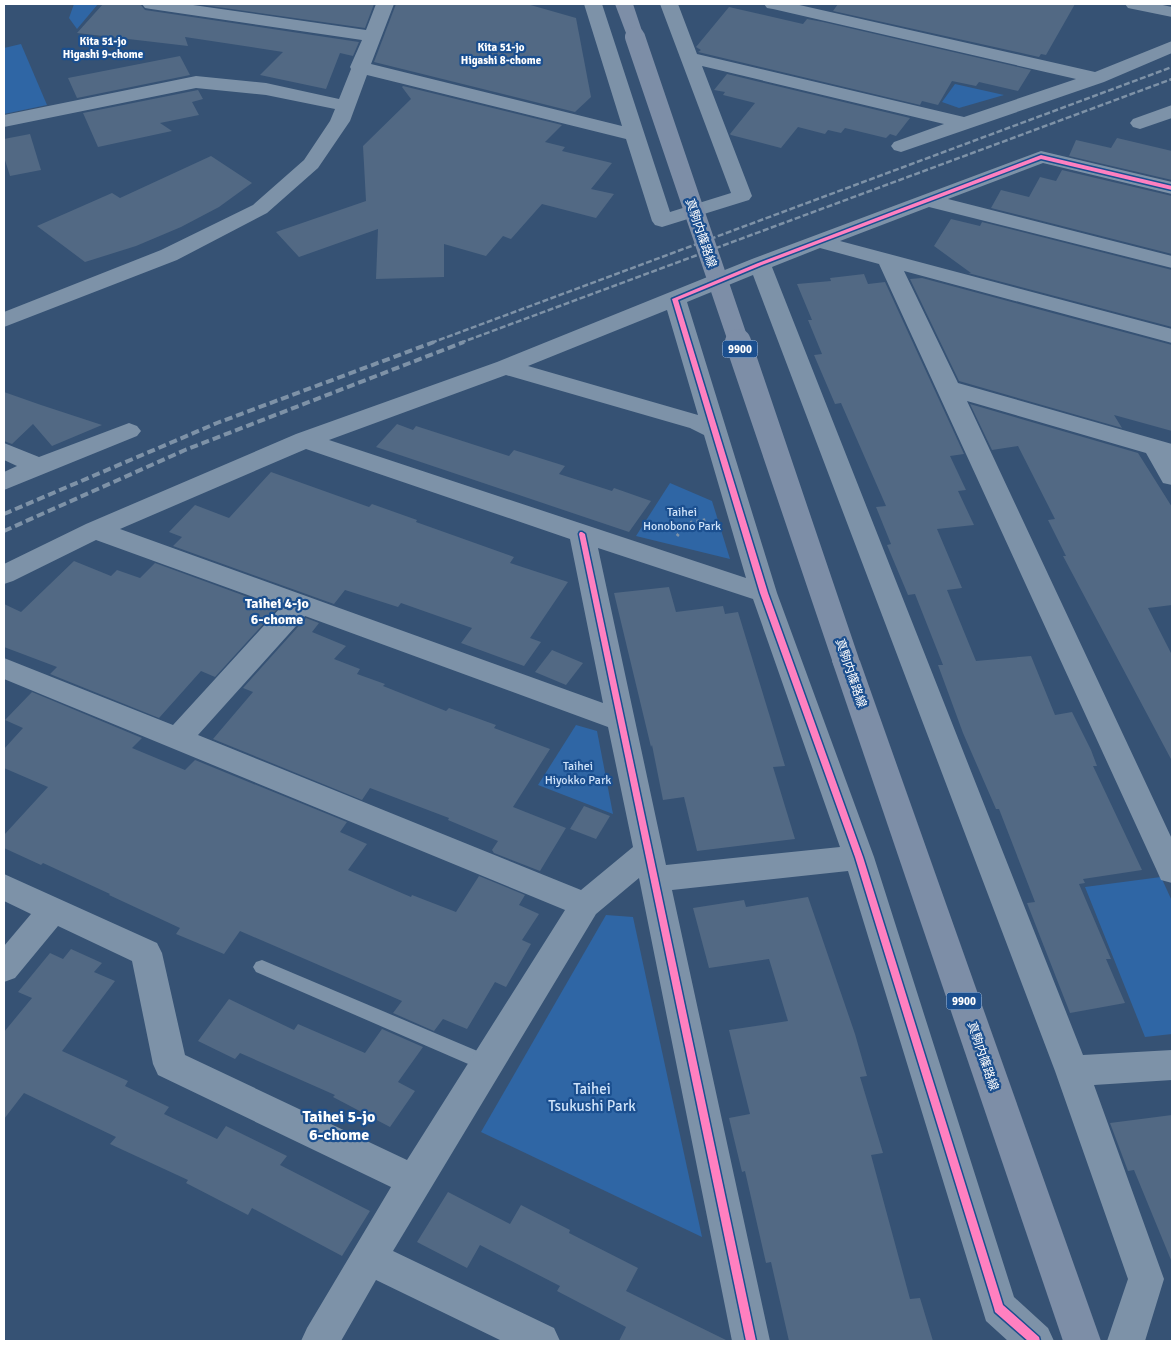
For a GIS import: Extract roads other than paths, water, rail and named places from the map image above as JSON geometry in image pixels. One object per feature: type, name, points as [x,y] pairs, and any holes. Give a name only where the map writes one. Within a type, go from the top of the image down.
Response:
[{"type":"main road","name":"真駒内篠路線","points":[[624,4],[846,661],[1082,1341]]},
{"type":"street","points":[[151,4],[372,36]]},
{"type":"street","points":[[4,320],[169,255],[260,208],[311,164],[340,121],[385,4]]},
{"type":"street","points":[[593,4],[662,221],[742,196],[669,4]]},
{"type":"street","points":[[773,4],[1097,78]]},
{"type":"street","points":[[1134,4],[1172,12]]},
{"type":"street","points":[[901,146],[1097,78],[1172,48]]},
{"type":"street","points":[[690,58],[963,123]]},
{"type":"street","points":[[360,68],[634,135]]},
{"type":"street","points":[[4,121],[196,82],[266,89],[346,106]]},
{"type":"street","points":[[1140,123],[1172,110]]},
{"type":"street","points":[[4,574],[96,530],[305,440],[505,367],[676,300],[760,264],[1041,157],[1172,188]]},
{"type":"street","points":[[930,200],[1172,262]]},
{"type":"street","points":[[820,242],[1172,336]]},
{"type":"street","points":[[888,260],[1172,871]]},
{"type":"street","points":[[760,264],[1072,1071],[1146,1280],[1126,1341]]},
{"type":"street","points":[[676,300],[764,593],[858,856],[999,1308],[1035,1341]]},
{"type":"street","points":[[505,367],[698,422],[716,430]]},
{"type":"street","points":[[949,388],[1164,450],[1172,477]]},
{"type":"street","points":[[4,482],[129,430]]},
{"type":"street","points":[[305,440],[582,534],[764,593]]},
{"type":"street","points":[[4,451],[39,466]]},
{"type":"street","points":[[96,530],[621,720]]},
{"type":"street","points":[[582,534],[751,1341]]},
{"type":"street","points":[[178,738],[301,603]]},
{"type":"street","points":[[4,668],[585,905]]},
{"type":"street","points":[[320,1341],[414,1181],[585,905],[651,865],[858,856]]},
{"type":"street","points":[[4,888],[146,953],[170,1064],[414,1181]]},
{"type":"street","points":[[4,968],[53,910]]},
{"type":"street","points":[[1072,1071],[1172,1065]]},
{"type":"street","points":[[370,1258],[542,1341]]},
{"type":"lane","points":[[262,967],[488,1064]]},
{"type":"railway","points":[[431,343],[1172,67]]},
{"type":"railway","points":[[460,343],[1172,79]]},
{"type":"railway","points":[[4,514],[217,423],[434,342]]},
{"type":"railway","points":[[4,531],[185,450],[464,342]]},
{"type":"district","name":"Kita 51-jo Higashi 9-chome","points":[[103,47]]},
{"type":"district","name":"Kita 51-jo Higashi 8-chome","points":[[501,53]]},
{"type":"district","name":"Taihei 4-jo 6-chome","points":[[277,612]]},
{"type":"district","name":"Taihei 5-jo 6-chome","points":[[339,1125]]},
{"type":"park label","name":"Taihei Honobono Park","points":[[682,519]]},
{"type":"park label","name":"Taihei Hiyokko Park","points":[[578,773]]},
{"type":"park label","name":"Taihei Tsukushi Park","points":[[592,1098]]}]
